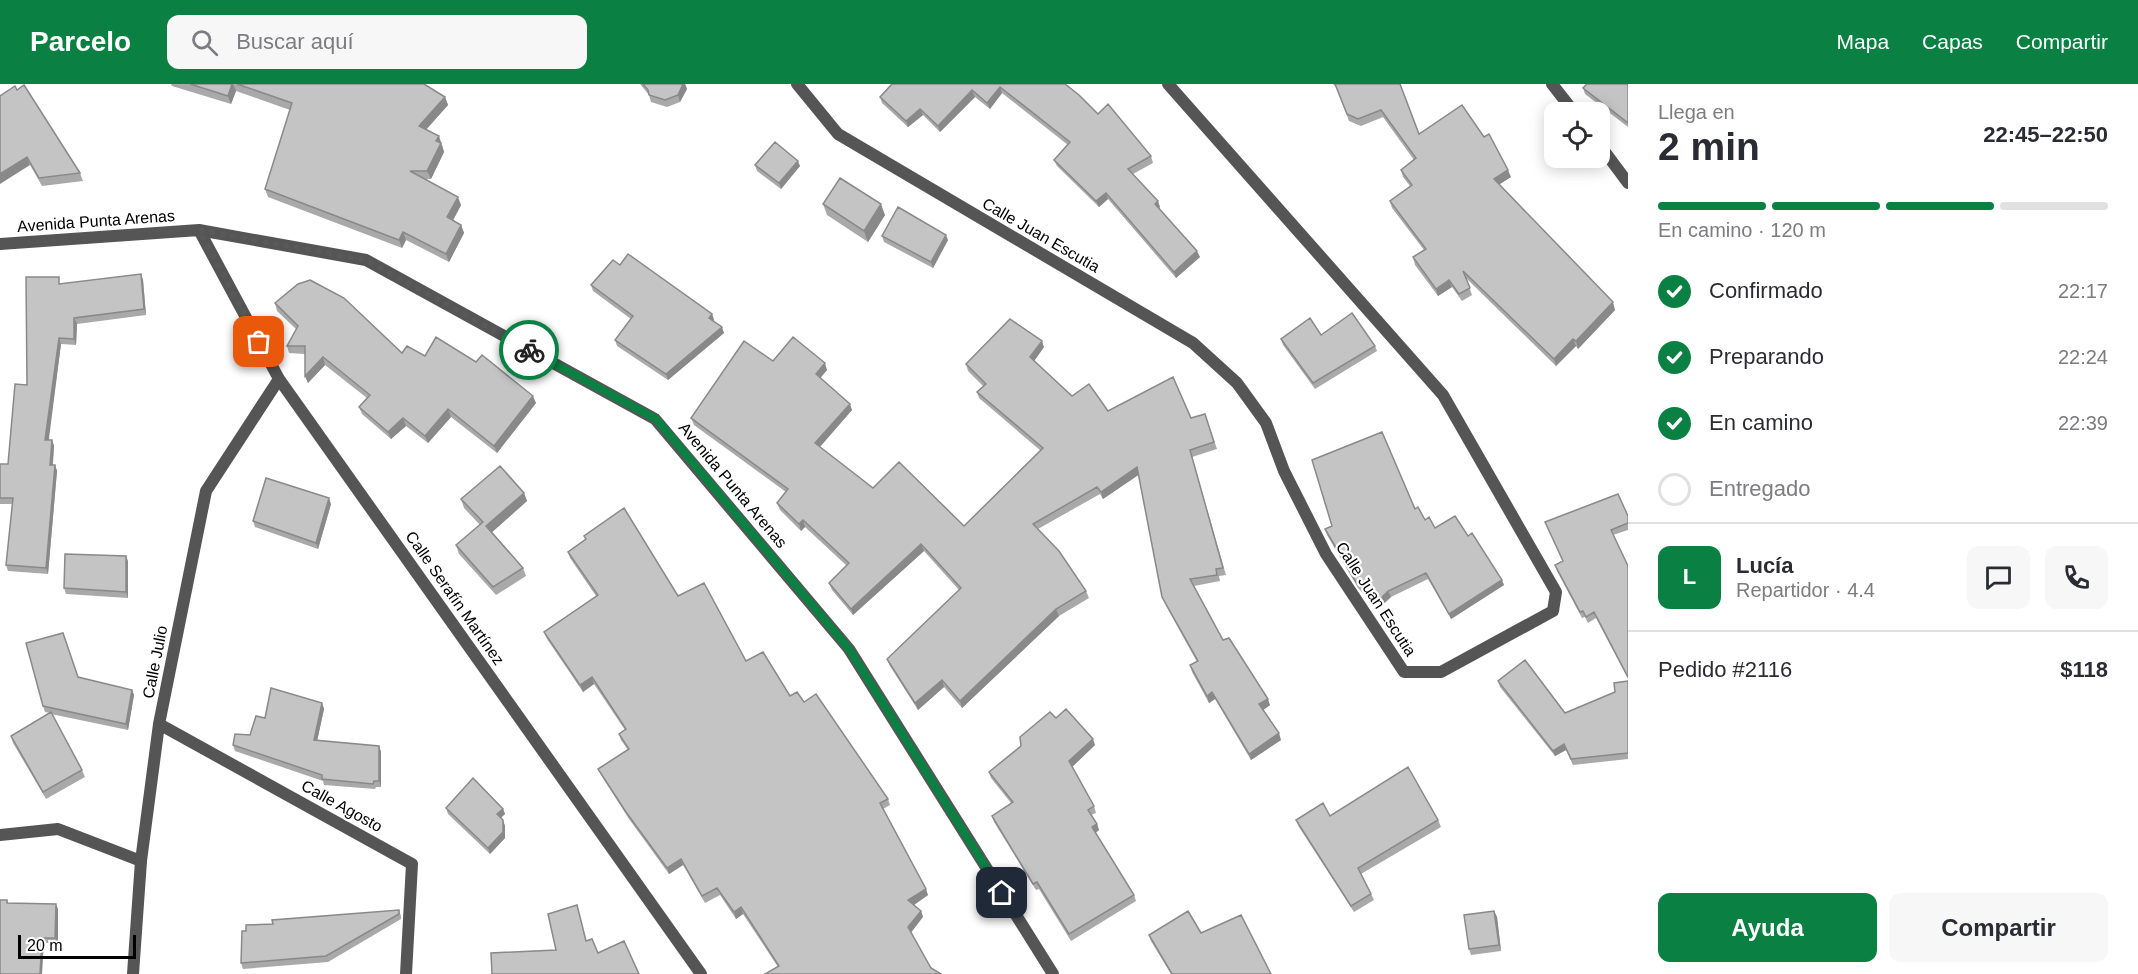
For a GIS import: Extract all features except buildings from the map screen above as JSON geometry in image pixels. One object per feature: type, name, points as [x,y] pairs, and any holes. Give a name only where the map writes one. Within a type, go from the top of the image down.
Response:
[{"type":"street","name":"Calle Juan Escutia","points":[[797,84],[838,134],[1193,343],[1237,383],[1266,423],[1284,471],[1326,554],[1404,672],[1441,672],[1553,612],[1556,592],[1443,395],[1168,84]]},
{"type":"street","points":[[1552,84],[1566,102]]},
{"type":"street","points":[[1610,159],[1628,183]]},
{"type":"street","name":"Avenida Punta Arenas","points":[[0,244],[199,230],[366,260],[656,419],[849,649],[1053,974]]},
{"type":"street","name":"Calle Serafín Martínez","points":[[199,230],[279,379],[702,974]]},
{"type":"street","name":"Calle Julio","points":[[133,974],[141,861],[159,724],[206,491],[279,379]]},
{"type":"street","name":"Calle Agosto","points":[[159,724],[412,864],[406,974]]},
{"type":"street","points":[[0,835],[58,829],[141,861]]},
{"type":"way so far","points":[[259,342],[199,230],[366,260],[529,350]]},
{"type":"route","points":[[529,350],[656,419],[849,649],[1002,893]]}]
